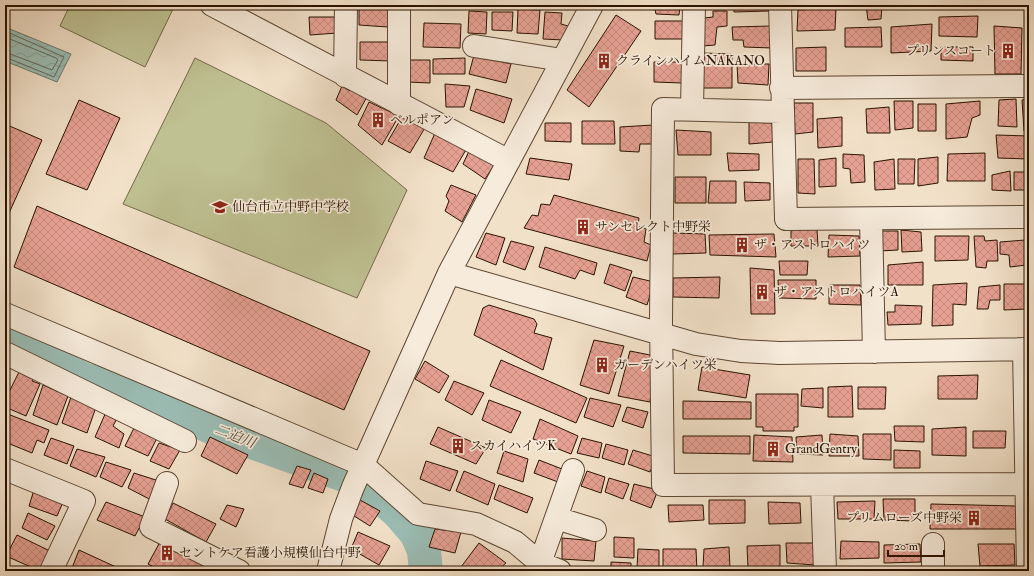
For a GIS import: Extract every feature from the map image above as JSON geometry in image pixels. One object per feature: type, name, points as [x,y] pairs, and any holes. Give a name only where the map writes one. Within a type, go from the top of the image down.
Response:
[{"type":"street","points":[[212,5],[509,161]]},
{"type":"street","points":[[345,76],[346,5]]},
{"type":"street","points":[[328,571],[341,519],[359,475],[449,273],[592,5]]},
{"type":"street","points":[[692,110],[694,5]]},
{"type":"street","points":[[780,5],[781,88],[786,219],[1029,218]]},
{"type":"street","points":[[399,11],[399,104]]},
{"type":"street","points":[[474,46],[562,60]]},
{"type":"street","points":[[781,88],[1029,86]]},
{"type":"street","points":[[782,112],[663,109],[661,334],[663,485],[1028,484]]},
{"type":"street","points":[[871,219],[874,352]]},
{"type":"street","points":[[449,273],[696,344],[741,351],[779,353],[1026,349],[1028,571]]},
{"type":"street","points":[[5,314],[359,475],[418,514],[476,524],[515,542],[540,563],[560,571]]},
{"type":"street","points":[[5,353],[185,441]]},
{"type":"street","points":[[5,469],[84,502],[51,571]]},
{"type":"street","points":[[540,563],[573,470]]},
{"type":"street","points":[[167,483],[151,527],[239,571]]},
{"type":"street","points":[[822,485],[825,571]]},
{"type":"street","points":[[556,518],[595,530]]},
{"type":"street","points":[[933,544],[933,571]]},
{"type":"green space","points":[[70,5],[175,5],[145,67],[60,26]]},
{"type":"green space","points":[[195,58],[326,123],[407,190],[357,298],[123,204]]},
{"type":"water","points":[[5,27],[71,54],[57,82],[5,61]]},
{"type":"building","points":[[281,5],[304,5],[304,7],[281,8]]},
{"type":"building","points":[[654,5],[680,5],[679,15],[656,14]]},
{"type":"building","points":[[734,5],[769,5],[769,11],[734,12]]},
{"type":"building","points":[[866,5],[882,5],[881,19],[868,20]]},
{"type":"building","points":[[943,5],[967,5],[967,7],[943,9]]},
{"type":"building","points":[[836,8],[835,30],[797,31],[798,10]]},
{"type":"building","points":[[359,9],[390,9],[388,27],[359,25]]},
{"type":"building","points":[[518,9],[540,10],[538,34],[517,33]]},
{"type":"building","points":[[469,11],[487,12],[486,34],[468,33]]},
{"type":"building","points":[[713,11],[727,11],[727,26],[717,27],[715,45],[702,46],[704,18],[713,17]]},
{"type":"building","points":[[492,12],[513,12],[512,31],[492,30]]},
{"type":"building","points":[[545,12],[562,13],[561,24],[568,26],[564,40],[543,39]]},
{"type":"building","name":"クラインハイムNAKANO","points":[[616,15],[641,31],[589,107],[567,90]]},
{"type":"building","points":[[978,16],[977,37],[939,36],[939,17]]},
{"type":"building","points":[[309,17],[337,17],[337,33],[310,35]]},
{"type":"building","points":[[655,21],[683,21],[683,39],[655,39]]},
{"type":"building","points":[[424,23],[461,24],[460,48],[423,47]]},
{"type":"building","points":[[932,24],[931,51],[891,53],[891,27]]},
{"type":"building","points":[[771,26],[772,48],[744,47],[743,40],[733,40],[732,27]]},
{"type":"building","name":"プリンスコート","points":[[994,26],[1022,28],[1021,74],[995,74]]},
{"type":"building","points":[[881,27],[882,47],[845,47],[845,28]]},
{"type":"building","points":[[360,42],[391,42],[392,61],[360,60]]},
{"type":"building","points":[[826,47],[826,71],[796,71],[796,48]]},
{"type":"building","points":[[941,47],[973,47],[973,61],[941,60]]},
{"type":"building","points":[[702,53],[732,54],[732,88],[702,88]]},
{"type":"building","points":[[474,55],[511,64],[506,83],[469,74]]},
{"type":"building","points":[[465,58],[465,74],[433,74],[433,59]]},
{"type":"building","points":[[405,60],[430,60],[430,83],[407,82]]},
{"type":"building","points":[[654,62],[683,62],[683,83],[654,82]]},
{"type":"building","points":[[737,64],[769,64],[768,85],[738,83]]},
{"type":"building","points":[[445,84],[470,86],[464,107],[446,107]]},
{"type":"building","points":[[342,86],[350,91],[351,88],[368,95],[357,115],[336,100]]},
{"type":"building","points":[[476,89],[512,99],[504,123],[470,110]]},
{"type":"building","points":[[1016,99],[1017,127],[998,126],[999,100]]},
{"type":"building","points":[[1029,99],[1029,130],[1024,131],[1022,100]]},
{"type":"building","points":[[79,100],[120,118],[87,190],[46,174]]},
{"type":"building","points":[[894,101],[913,101],[913,128],[895,130]]},
{"type":"building","points":[[980,101],[980,115],[972,118],[967,137],[946,139],[946,104]]},
{"type":"building","name":"ベルポアン","points":[[369,102],[399,116],[382,145],[358,125]]},
{"type":"building","points":[[794,103],[813,103],[813,132],[795,134]]},
{"type":"building","points":[[918,104],[936,104],[936,131],[918,131]]},
{"type":"building","points":[[889,107],[890,133],[867,133],[866,109]]},
{"type":"building","points":[[402,117],[426,126],[410,153],[388,141]]},
{"type":"building","points":[[842,117],[842,146],[818,148],[817,119]]},
{"type":"building","points":[[582,121],[614,121],[615,144],[582,144]]},
{"type":"building","points":[[749,122],[772,123],[773,142],[749,144]]},
{"type":"building","points":[[545,123],[571,123],[571,142],[545,141]]},
{"type":"building","points":[[5,124],[42,140],[5,222]]},
{"type":"building","points":[[653,125],[652,144],[640,144],[639,152],[620,151],[620,127]]},
{"type":"building","points":[[676,130],[711,132],[711,155],[678,155]]},
{"type":"building","points":[[435,133],[467,148],[453,172],[424,158]]},
{"type":"building","points":[[996,135],[1029,136],[1029,159],[998,158]]},
{"type":"building","points":[[470,149],[496,162],[485,179],[463,164]]},
{"type":"building","points":[[727,153],[759,154],[759,170],[729,171]]},
{"type":"building","points":[[985,153],[985,181],[947,181],[948,154]]},
{"type":"building","points":[[843,154],[864,155],[865,182],[851,183],[850,169],[843,168]]},
{"type":"building","points":[[938,157],[938,183],[918,186],[918,159]]},
{"type":"building","points":[[530,158],[572,164],[569,180],[526,174]]},
{"type":"building","points":[[836,158],[836,186],[819,187],[819,160]]},
{"type":"building","points":[[798,159],[814,159],[815,194],[798,193]]},
{"type":"building","points":[[894,159],[895,189],[875,190],[874,162]]},
{"type":"building","points":[[898,159],[915,159],[914,184],[898,184]]},
{"type":"building","points":[[1010,171],[1011,191],[992,190],[992,175]]},
{"type":"building","points":[[1014,172],[1029,172],[1029,190],[1014,190]]},
{"type":"building","points":[[675,177],[706,177],[706,203],[675,203]]},
{"type":"building","points":[[710,181],[736,181],[736,203],[708,203]]},
{"type":"building","points":[[744,182],[770,183],[770,200],[745,201]]},
{"type":"building","points":[[451,185],[476,195],[462,222],[445,211],[449,201],[446,196]]},
{"type":"building","name":"サンセレクト中野栄","points":[[554,195],[639,218],[638,226],[646,229],[644,242],[651,245],[647,261],[524,228],[532,215],[538,216],[541,204],[550,205]]},
{"type":"building","points":[[37,206],[370,351],[344,410],[14,267]]},
{"type":"building","points":[[791,229],[817,229],[818,246],[791,246]]},
{"type":"building","points":[[901,230],[921,232],[922,251],[902,252]]},
{"type":"building","points":[[879,231],[898,231],[898,250],[879,251]]},
{"type":"building","points":[[486,233],[505,238],[496,265],[476,257]]},
{"type":"building","points":[[672,233],[705,234],[706,253],[672,254]]},
{"type":"building","name":"ザ・アストロハイツ","points":[[774,234],[776,257],[710,255],[709,235]]},
{"type":"building","points":[[829,235],[859,236],[860,256],[828,257]]},
{"type":"building","points":[[935,236],[969,236],[968,260],[935,261]]},
{"type":"building","points":[[974,236],[984,236],[985,241],[997,240],[998,261],[987,261],[986,268],[976,267]]},
{"type":"building","points":[[1025,240],[1026,265],[1010,267],[1009,255],[1000,254],[1000,242]]},
{"type":"building","points":[[511,241],[534,247],[525,270],[503,262]]},
{"type":"building","points":[[545,247],[597,263],[594,275],[580,270],[575,279],[539,267]]},
{"type":"building","points":[[779,261],[808,261],[807,275],[780,275]]},
{"type":"building","points":[[923,262],[923,285],[888,285],[888,265]]},
{"type":"building","points":[[610,264],[632,271],[625,291],[604,283]]},
{"type":"building","name":"ザ・アストロハイツA","points":[[750,268],[774,270],[775,314],[751,314]]},
{"type":"building","points":[[633,277],[654,282],[647,305],[626,297]]},
{"type":"building","points":[[720,277],[719,298],[673,297],[673,278]]},
{"type":"building","points":[[778,280],[816,280],[816,299],[779,298]]},
{"type":"building","points":[[967,283],[966,305],[953,304],[953,325],[932,326],[933,285]]},
{"type":"building","points":[[1004,284],[1026,284],[1026,309],[1004,310]]},
{"type":"building","points":[[829,285],[860,285],[861,305],[829,304]]},
{"type":"building","points":[[1000,285],[1000,300],[990,300],[988,309],[977,309],[979,287]]},
{"type":"building","points":[[489,305],[534,319],[537,324],[534,333],[552,338],[543,370],[474,335],[483,308]]},
{"type":"building","points":[[895,305],[922,306],[921,324],[888,325],[887,312],[895,312]]},
{"type":"building","name":"ガーデンハイツ栄","points":[[594,340],[624,346],[609,394],[580,385]]},
{"type":"building","points":[[630,351],[655,356],[650,402],[618,396]]},
{"type":"building","points":[[501,360],[587,398],[576,423],[490,386]]},
{"type":"building","points":[[425,361],[449,376],[439,393],[415,379]]},
{"type":"building","points":[[702,367],[750,375],[746,398],[698,390]]},
{"type":"building","points":[[19,372],[33,379],[32,381],[40,384],[26,416],[5,407],[5,400]]},
{"type":"building","points":[[978,375],[977,399],[938,399],[938,376]]},
{"type":"building","points":[[454,381],[484,393],[472,415],[445,400]]},
{"type":"building","points":[[43,385],[68,396],[57,425],[33,415]]},
{"type":"building","points":[[852,386],[853,417],[828,417],[828,387]]},
{"type":"building","points":[[858,387],[886,387],[885,409],[858,409]]},
{"type":"building","points":[[823,388],[823,408],[801,406],[802,389]]},
{"type":"building","points":[[756,394],[798,394],[798,427],[794,427],[794,431],[763,431],[763,427],[756,427]]},
{"type":"building","points":[[71,397],[96,407],[87,433],[62,423]]},
{"type":"building","points":[[590,398],[621,405],[613,427],[584,417]]},
{"type":"building","points":[[489,400],[521,412],[511,433],[482,420]]},
{"type":"building","points":[[683,401],[751,402],[751,419],[683,419]]},
{"type":"building","points":[[627,407],[648,412],[643,428],[622,421]]},
{"type":"building","points":[[106,412],[119,415],[113,426],[124,434],[119,448],[95,437]]},
{"type":"building","points":[[5,413],[49,430],[44,443],[37,440],[32,453],[5,442]]},
{"type":"building","points":[[540,419],[578,436],[571,454],[533,439]]},
{"type":"building","points":[[894,426],[924,426],[924,442],[895,441]]},
{"type":"building","name":"スカイハイツK","points":[[438,427],[486,448],[476,464],[430,444]]},
{"type":"building","points":[[966,427],[966,456],[932,455],[932,429]]},
{"type":"building","points":[[134,428],[158,436],[148,456],[125,446]]},
{"type":"building","points":[[973,431],[1006,431],[1005,448],[973,448]]},
{"type":"building","points":[[830,434],[858,436],[859,456],[829,456]]},
{"type":"building","points":[[863,434],[891,434],[891,460],[863,459]]},
{"type":"building","name":"GrandGentry","points":[[754,435],[792,437],[793,462],[753,461]]},
{"type":"building","points":[[822,435],[823,455],[797,454],[796,437]]},
{"type":"building","points":[[683,436],[750,436],[750,454],[683,453]]},
{"type":"building","points":[[210,437],[248,455],[237,474],[201,456]]},
{"type":"building","points":[[51,438],[74,446],[67,464],[44,455]]},
{"type":"building","points":[[582,438],[602,443],[599,458],[577,453]]},
{"type":"building","points":[[159,443],[180,450],[169,469],[150,461]]},
{"type":"building","points":[[606,444],[628,450],[624,465],[602,458]]},
{"type":"building","points":[[77,449],[105,457],[96,477],[70,466]]},
{"type":"building","points":[[633,450],[656,457],[650,472],[628,464]]},
{"type":"building","points":[[894,450],[920,451],[920,468],[894,468]]},
{"type":"building","points":[[504,451],[528,459],[523,482],[497,473]]},
{"type":"building","points":[[539,460],[562,469],[558,482],[534,473]]},
{"type":"building","points":[[426,461],[458,471],[450,491],[420,479]]},
{"type":"building","points":[[106,462],[131,470],[122,487],[100,477]]},
{"type":"building","points":[[297,466],[311,470],[303,488],[289,484]]},
{"type":"building","points":[[464,471],[495,484],[488,505],[456,491]]},
{"type":"building","points":[[587,471],[605,477],[601,493],[581,486]]},
{"type":"building","points":[[134,473],[162,482],[153,501],[128,488]]},
{"type":"building","points":[[314,473],[328,479],[323,493],[308,488]]},
{"type":"building","points":[[609,478],[629,484],[623,499],[605,492]]},
{"type":"building","points":[[634,484],[658,490],[651,508],[630,500]]},
{"type":"building","points":[[499,485],[533,498],[527,513],[494,499]]},
{"type":"building","points":[[34,490],[64,500],[57,516],[29,506]]},
{"type":"building","points":[[883,499],[915,499],[915,521],[884,520]]},
{"type":"building","points":[[360,500],[380,511],[370,526],[351,514]]},
{"type":"building","points":[[709,500],[745,500],[745,523],[709,524]]},
{"type":"building","points":[[875,501],[874,519],[838,519],[837,502]]},
{"type":"building","points":[[106,502],[145,517],[135,536],[97,520]]},
{"type":"building","points":[[768,502],[800,503],[801,523],[769,524]]},
{"type":"building","points":[[173,503],[216,524],[206,542],[165,519]]},
{"type":"building","name":"プリムローズ中野栄","points":[[931,504],[1016,506],[1017,529],[930,529]]},
{"type":"building","points":[[227,505],[244,509],[236,527],[220,519]]},
{"type":"building","points":[[668,505],[703,505],[704,520],[669,522]]},
{"type":"building","points":[[28,513],[55,526],[47,540],[22,528]]},
{"type":"building","points":[[435,529],[461,532],[455,553],[429,547]]},
{"type":"building","points":[[358,532],[390,546],[379,565],[351,549]]},
{"type":"building","points":[[17,535],[50,551],[40,571],[6,556]]},
{"type":"building","points":[[614,537],[634,538],[634,558],[614,557]]},
{"type":"building","points":[[562,538],[596,541],[594,561],[562,559]]},
{"type":"building","points":[[841,541],[879,542],[879,558],[840,559]]},
{"type":"building","name":"セントケア看護小規模仙台中野","points":[[160,542],[216,571],[162,571],[148,564]]},
{"type":"building","points":[[479,543],[506,563],[497,571],[458,571]]},
{"type":"building","points":[[786,543],[816,543],[815,565],[787,563]]},
{"type":"building","points":[[920,544],[921,562],[884,563],[884,545]]},
{"type":"building","points":[[978,544],[1014,544],[1015,565],[980,566]]},
{"type":"building","points":[[780,545],[780,568],[748,568],[747,546]]},
{"type":"building","points":[[729,547],[730,568],[703,567],[704,549]]},
{"type":"building","points":[[638,549],[659,550],[659,568],[637,568]]},
{"type":"building","points":[[663,549],[696,549],[697,571],[663,571]]},
{"type":"building","points":[[79,550],[116,567],[114,571],[78,571],[72,568]]},
{"type":"building","points":[[611,562],[631,563],[631,571],[611,571]]},
{"type":"building","points":[[841,567],[881,567],[881,571],[841,571]]},
{"type":"waterway","name":"二迫川","points":[[5,343],[37,356],[85,380],[127,390],[213,428],[344,475],[368,486],[398,512],[417,534],[424,551],[426,571]]},
{"type":"place","name":"プリンスコート","points":[[1008,51]]},
{"type":"place","name":"クラインハイムNAKANO","points":[[604,61]]},
{"type":"place","name":"ベルポアン","points":[[378,120]]},
{"type":"place","name":"仙台市立中野中学校","points":[[220,207]]},
{"type":"place","name":"サンセレクト中野栄","points":[[583,227]]},
{"type":"place","name":"ザ・アストロハイツ","points":[[742,245]]},
{"type":"place","name":"ザ・アストロハイツA","points":[[762,292]]},
{"type":"place","name":"ガーデンハイツ栄","points":[[602,365]]},
{"type":"place","name":"スカイハイツK","points":[[458,446]]},
{"type":"place","name":"GrandGentry","points":[[773,449]]},
{"type":"place","name":"プリムローズ中野栄","points":[[974,518]]},
{"type":"place","name":"セントケア看護小規模仙台中野","points":[[167,553]]}]
